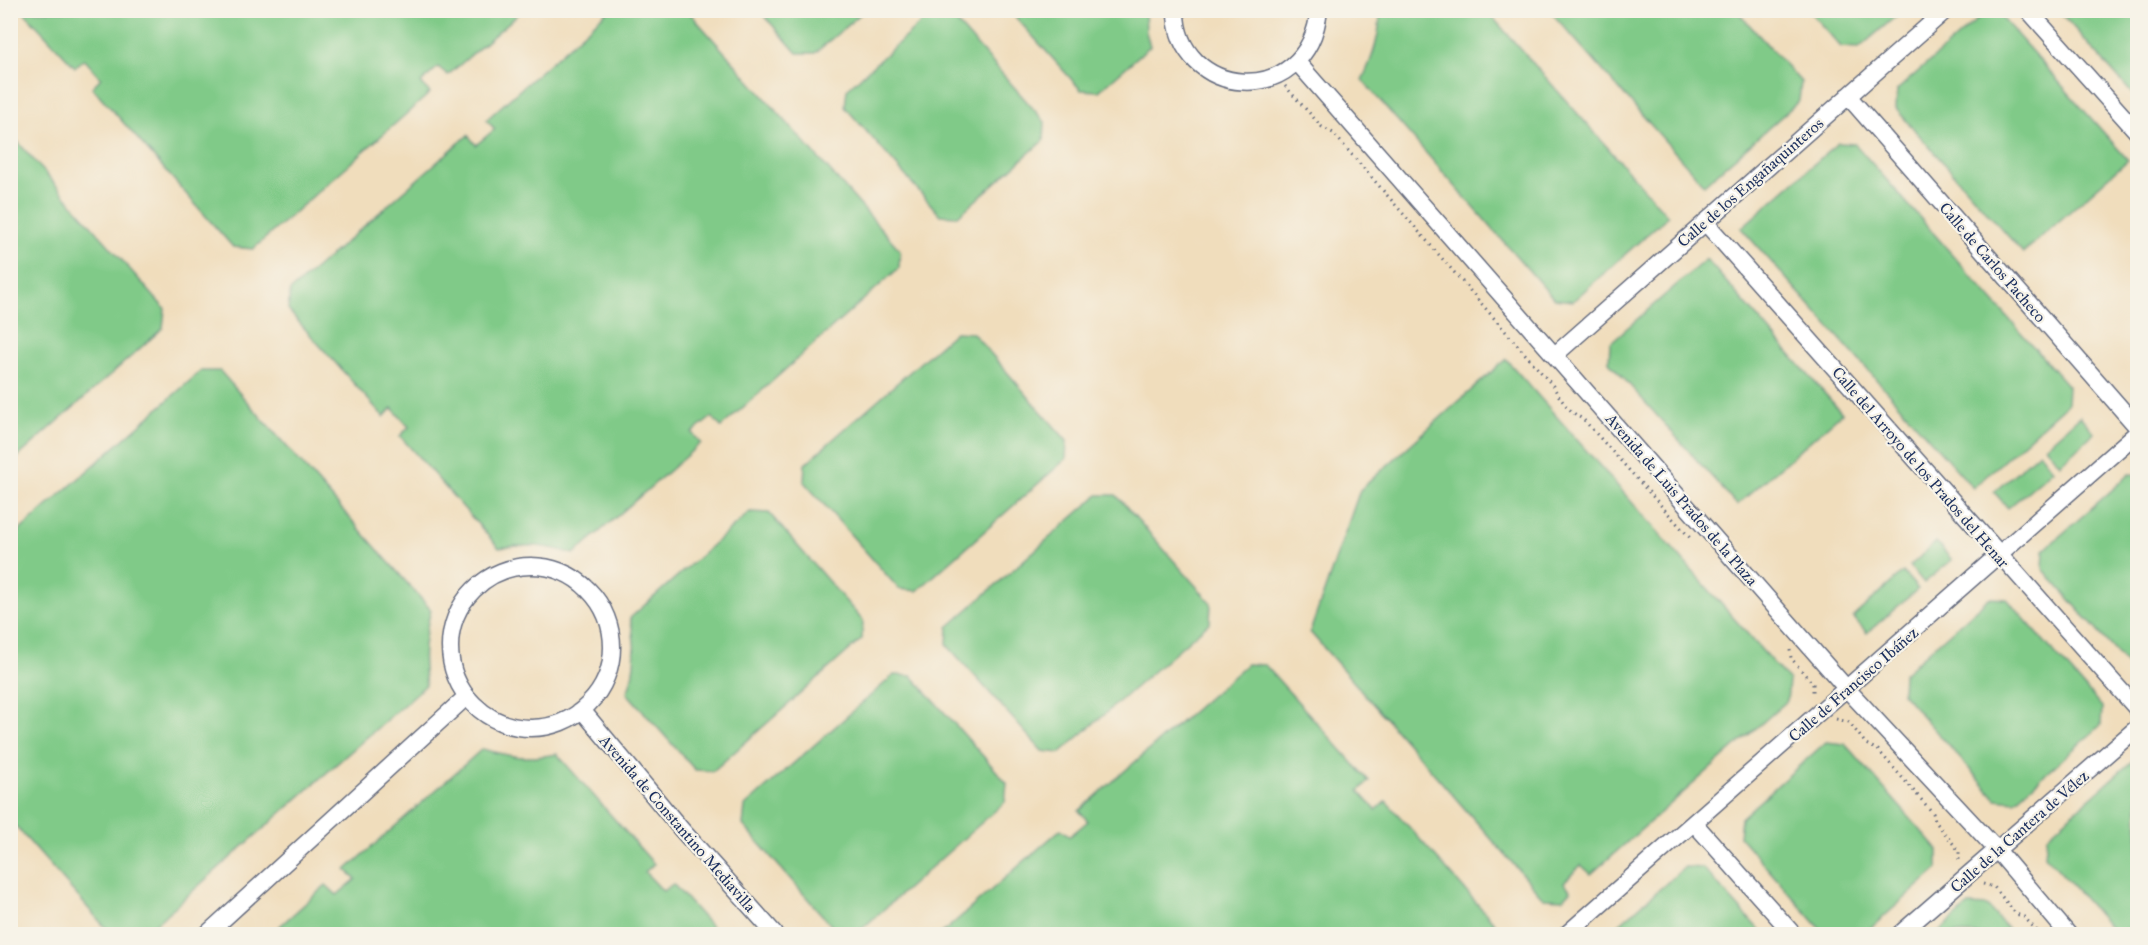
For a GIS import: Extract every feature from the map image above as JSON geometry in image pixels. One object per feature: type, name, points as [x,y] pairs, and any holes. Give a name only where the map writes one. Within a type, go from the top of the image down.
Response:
[{"type":"street","points":[[1176,10],[1176,21],[1184,44],[1198,63],[1216,76],[1237,82],[1259,82],[1276,76],[1297,62],[1310,46],[1317,27],[1319,10]]},
{"type":"street","name":"Calle de los Engañaquinteros","points":[[1556,354],[1946,10]]},
{"type":"street","points":[[2028,10],[2138,133]]},
{"type":"street","name":"Avenida de Luis Prados de la Plaza","points":[[1297,62],[1556,354],[1847,689],[1996,850],[2068,934]]},
{"type":"street","name":"Calle de Carlos Pacheco","points":[[1848,96],[2138,430]]},
{"type":"street","name":"Calle del Arroyo de los Prados del Henar","points":[[1705,222],[2138,711]]},
{"type":"street","name":"Calle de Francisco Ibáñez","points":[[1567,934],[2138,430]]},
{"type":"street","points":[[519,566],[545,567],[570,575],[591,592],[606,613],[612,639],[611,665],[601,690],[582,710],[561,723],[535,728],[509,725],[485,714],[466,697],[455,675],[451,653],[452,630],[460,609],[474,592],[494,575],[519,566]]},
{"type":"street","points":[[207,934],[466,697]]},
{"type":"street","name":"Avenida de Constantino Mediavilla","points":[[582,710],[681,829],[775,934]]},
{"type":"street","name":"Calle de la Cantera de Vélez","points":[[1900,934],[2138,727]]},
{"type":"street","points":[[1694,823],[1793,934]]},
{"type":"path","points":[[1276,76],[1322,127],[1333,133],[1553,386],[1559,397],[1574,414],[1583,419],[1694,543]]},
{"type":"path","points":[[1790,650],[1791,658],[1813,684],[1814,699],[1832,717],[1849,722],[1866,744],[1878,750],[1933,813],[1935,821],[1959,851],[1958,860],[1969,874],[1980,884],[1994,887],[2016,914],[2024,917],[2040,934]]},
{"type":"green space","points":[[23,11],[522,11],[448,75],[438,67],[421,83],[430,93],[253,249],[233,247],[92,87],[101,78],[84,59],[75,67]]},
{"type":"green space","points":[[608,11],[688,11],[900,250],[899,268],[721,427],[712,417],[692,433],[701,443],[574,554],[537,546],[499,548],[400,436],[409,427],[392,408],[384,417],[288,310],[290,291],[468,135],[476,145],[495,129],[486,120]]},
{"type":"green space","points":[[760,11],[864,11],[815,53],[797,53]]},
{"type":"green space","points":[[1010,11],[1145,11],[1146,32],[1150,46],[1099,91],[1081,90]]},
{"type":"green space","points":[[1380,11],[1487,11],[1668,216],[1573,301],[1554,299],[1362,80],[1375,47]]},
{"type":"green space","points":[[1550,11],[1737,11],[1801,82],[1799,101],[1704,185]]},
{"type":"green space","points":[[1809,11],[1902,11],[1859,48],[1841,47]]},
{"type":"green space","points":[[1987,11],[1996,11],[2128,160],[2023,253],[1896,109],[1897,90]]},
{"type":"green space","points":[[2059,11],[2137,11],[2137,99]]},
{"type":"green space","points":[[932,13],[950,15],[1045,122],[1044,140],[958,216],[940,215],[845,107],[847,89]]},
{"type":"green space","points":[[10,133],[165,309],[163,328],[11,463]]},
{"type":"green space","points":[[1838,143],[1855,144],[2068,386],[2067,404],[1973,488],[1741,228]]},
{"type":"green space","points":[[1706,259],[1842,413],[1737,505],[1609,362],[1610,343]]},
{"type":"green space","points":[[955,332],[973,333],[1067,441],[1066,459],[917,591],[899,589],[804,482],[805,464]]},
{"type":"green space","points":[[1506,359],[1789,681],[1787,701],[1591,874],[1581,865],[1564,882],[1571,891],[1563,899],[1543,898],[1310,632],[1360,490]]},
{"type":"green space","points":[[201,371],[220,371],[431,610],[424,647],[426,685],[144,934],[111,934],[11,821],[11,538]]},
{"type":"green space","points":[[2080,416],[2094,433],[2060,464],[2045,447]]},
{"type":"green space","points":[[2039,452],[2053,470],[2008,508],[1994,492]]},
{"type":"green space","points":[[2130,474],[2138,475],[2137,676],[2043,569],[2044,550]]},
{"type":"green space","points":[[1098,495],[1116,495],[1211,603],[1210,622],[1060,753],[1042,751],[947,645],[948,627]]},
{"type":"green space","points":[[750,512],[769,513],[863,621],[862,639],[713,771],[695,770],[627,693],[633,674],[634,656],[630,618]]},
{"type":"green space","points":[[1936,542],[1952,560],[1924,583],[1910,566]]},
{"type":"green space","points":[[1903,572],[1918,589],[1867,633],[1853,617]]},
{"type":"green space","points":[[1989,598],[2007,599],[2102,707],[2101,725],[2015,801],[1996,799],[1902,693],[1903,674]]},
{"type":"green space","points":[[1247,664],[1265,665],[1369,781],[1359,791],[1376,810],[1386,801],[1504,934],[941,934],[1061,829],[1070,836],[1088,821],[1079,811]]},
{"type":"green space","points":[[894,675],[912,676],[1007,783],[1005,802],[857,933],[837,932],[743,825],[745,806]]},
{"type":"green space","points":[[1826,742],[1845,744],[1938,850],[1938,869],[1864,934],[1825,934],[1739,836],[1741,818]]},
{"type":"green space","points":[[482,749],[519,757],[557,754],[654,864],[645,872],[663,891],[673,884],[718,934],[271,934],[326,885],[337,895],[356,879],[346,870]]},
{"type":"green space","points":[[2132,761],[2138,761],[2137,934],[2116,934],[2045,855],[2047,836]]},
{"type":"green space","points":[[1685,867],[1703,868],[1763,934],[1608,934]]},
{"type":"green space","points":[[1969,905],[1987,906],[2012,934],[1936,934]]}]
